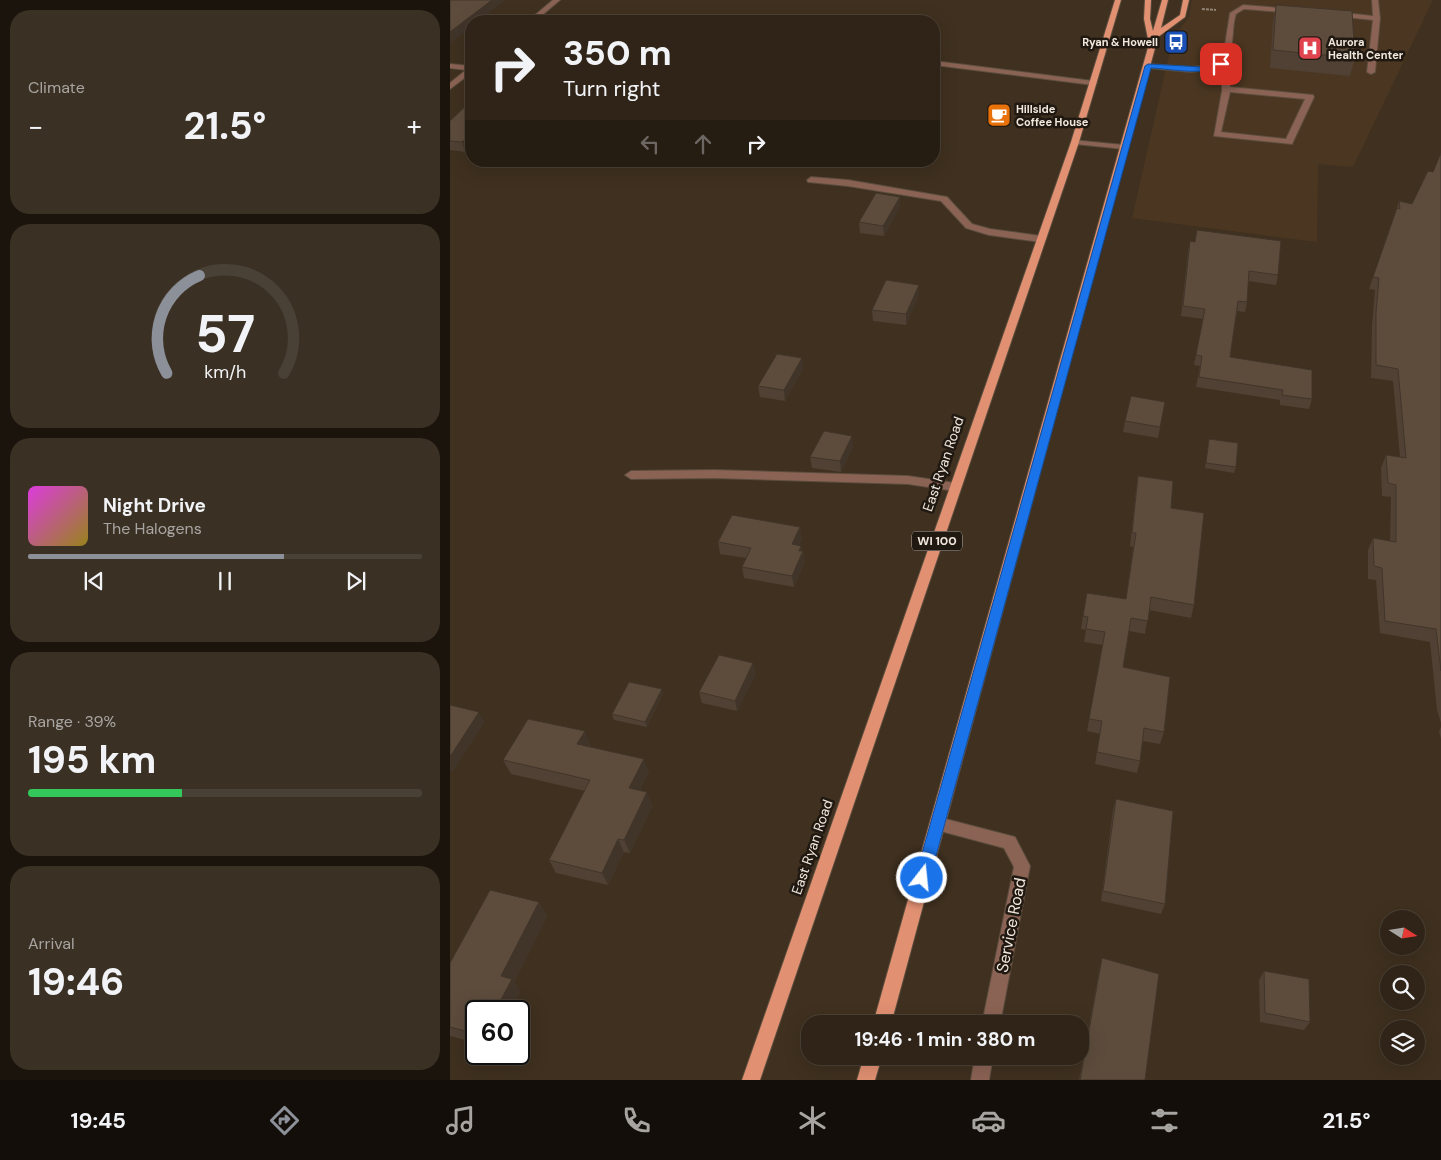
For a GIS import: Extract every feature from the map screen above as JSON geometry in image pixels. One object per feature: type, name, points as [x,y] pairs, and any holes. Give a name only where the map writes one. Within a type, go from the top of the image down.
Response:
[{"type":"main road","name":"East Ryan Road","points":[[751,1080],[1076,142],[1118,0]]},
{"type":"main road","points":[[1148,0],[1147,19],[1153,45]]},
{"type":"main road","points":[[885,1015],[1165,0]]},
{"type":"main road","points":[[1156,34],[1183,16],[1186,0]]},
{"type":"main road","points":[[866,1080],[870,1065]]},
{"type":"street","points":[[538,15],[557,0]]},
{"type":"street","points":[[1371,72],[1377,18],[1375,0]]},
{"type":"street","points":[[1148,66],[1188,69],[1214,67],[1221,64],[1225,57],[1232,14],[1243,3],[1304,12]]},
{"type":"street","points":[[1331,14],[1377,18]]},
{"type":"street","points":[[940,65],[1093,83]]},
{"type":"street","points":[[450,66],[465,68]]},
{"type":"street","points":[[1214,67],[1226,77],[1226,88],[1217,134],[1289,142],[1310,97],[1226,88]]},
{"type":"street","points":[[450,87],[465,74]]},
{"type":"street","points":[[1076,142],[1124,147]]},
{"type":"street","points":[[811,180],[848,183],[944,199],[969,226],[989,232],[1041,239]]},
{"type":"street","points":[[631,475],[714,474],[898,479],[955,487]]},
{"type":"street","name":"Service Road","points":[[938,824],[1009,842],[1022,866],[993,1015]]},
{"type":"street","points":[[980,1080],[982,1065]]},
{"type":"shaded area","points":[[1192,0],[1433,0],[1353,167],[1318,164],[1317,242],[1132,218],[1173,38],[1189,17]]},
{"type":"building","points":[[450,0],[492,0],[472,15],[465,15],[465,21],[450,32]]},
{"type":"building","points":[[1276,5],[1352,11],[1355,58],[1273,50]]},
{"type":"building","points":[[465,107],[465,139],[462,142],[450,141],[450,121]]},
{"type":"building","points":[[1441,153],[1441,671],[1436,629],[1385,621],[1382,568],[1374,566],[1373,538],[1396,542],[1396,485],[1388,483],[1386,455],[1406,458],[1398,369],[1376,365],[1376,313],[1379,278],[1373,277],[1397,208],[1400,209],[1399,201],[1412,204],[1428,171],[1433,172]]},
{"type":"building","points":[[876,193],[900,197],[883,226],[859,222]]},
{"type":"building","points":[[1197,230],[1281,241],[1278,275],[1249,271],[1247,302],[1238,301],[1230,357],[1312,370],[1312,399],[1282,395],[1283,390],[1199,377],[1202,356],[1196,355],[1205,309],[1183,306],[1190,241],[1195,242]]},
{"type":"building","points":[[886,280],[919,285],[906,314],[872,310]]},
{"type":"building","points":[[777,354],[802,358],[784,390],[758,386]]},
{"type":"building","points":[[1131,396],[1165,402],[1160,427],[1125,421]]},
{"type":"building","points":[[824,431],[852,436],[840,461],[810,457]]},
{"type":"building","points":[[1209,439],[1238,443],[1236,467],[1206,463]]},
{"type":"building","points":[[1138,476],[1173,481],[1171,508],[1204,513],[1194,605],[1151,597],[1148,621],[1131,618],[1123,667],[1170,677],[1164,732],[1144,728],[1140,761],[1097,752],[1102,721],[1089,719],[1105,632],[1086,629],[1088,617],[1083,616],[1087,593],[1126,599],[1136,533],[1132,533]]},
{"type":"building","points":[[732,515],[800,527],[792,544],[801,546],[799,551],[803,551],[792,576],[742,567],[751,548],[718,542]]},
{"type":"building","points":[[719,655],[753,663],[735,701],[699,692]]},
{"type":"building","points":[[629,682],[662,689],[645,722],[612,714]]},
{"type":"building","points":[[450,705],[479,712],[450,757]]},
{"type":"building","points":[[528,719],[585,731],[577,744],[644,759],[629,788],[647,792],[624,840],[618,839],[602,873],[549,860],[590,780],[503,760]]},
{"type":"building","points":[[1116,799],[1173,811],[1165,904],[1103,891]]},
{"type":"building","points":[[490,890],[539,902],[501,976],[512,979],[501,1000],[465,1000],[465,1031],[450,1027],[450,963]]},
{"type":"building","points":[[1102,958],[1159,974],[1145,1080],[1080,1080],[1083,1065],[1089,1065],[1089,1030]]},
{"type":"building","points":[[1264,971],[1309,979],[1310,1022],[1265,1013]]},
{"type":"place","name":"Ryan & Howell","points":[[1176,42]]},
{"type":"place","name":"Aurora Health Center","points":[[1310,48]]},
{"type":"place","name":"Hillside Coffee House","points":[[999,115]]},
{"type":"route","points":[[922,878],[1148,66],[1203,69],[1221,64]]}]
